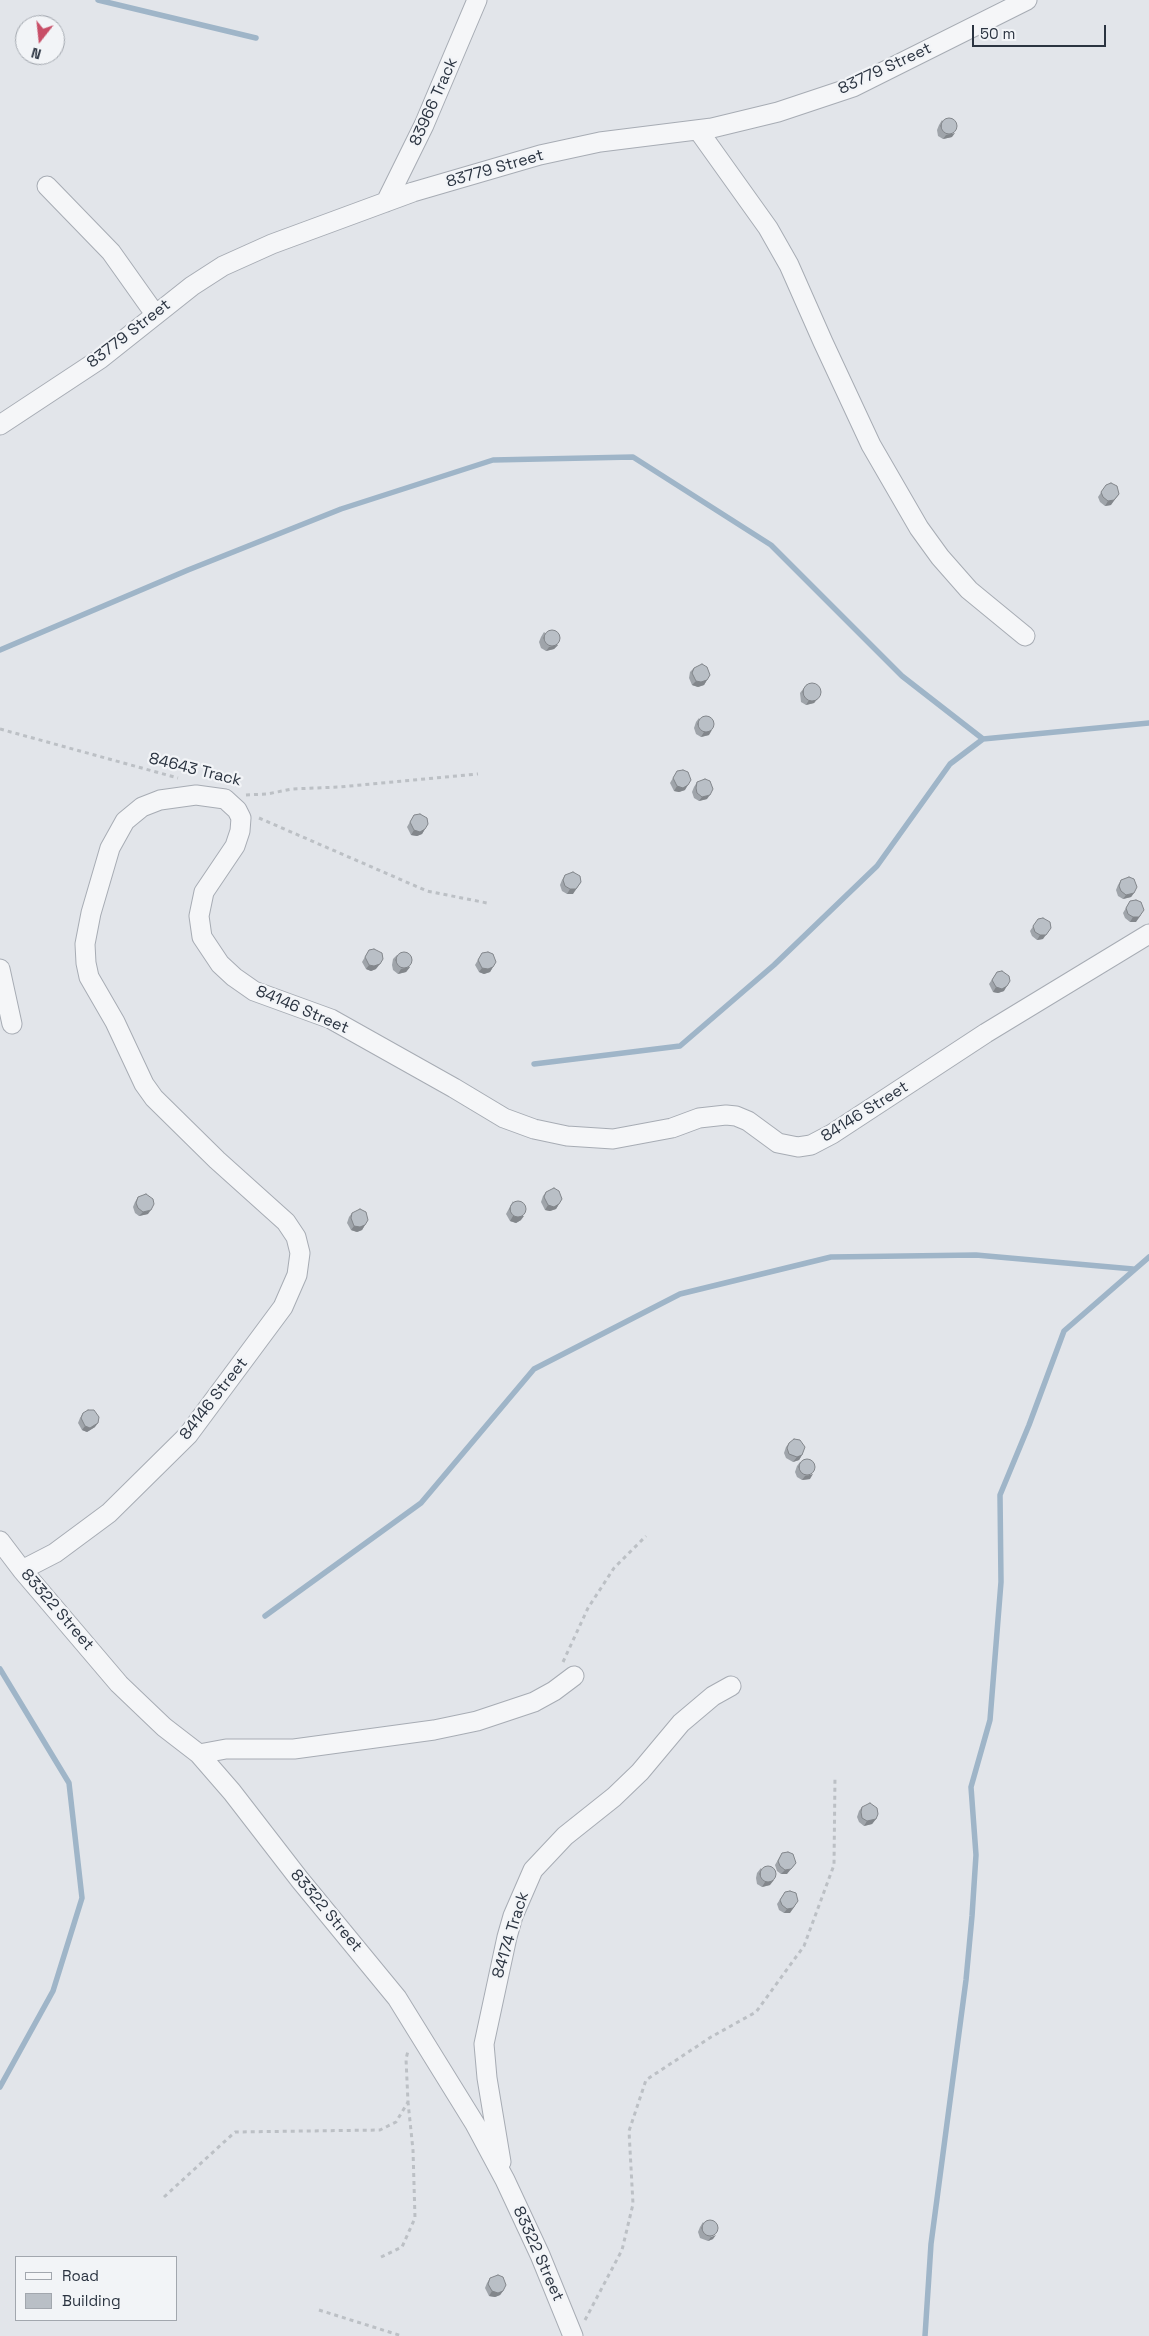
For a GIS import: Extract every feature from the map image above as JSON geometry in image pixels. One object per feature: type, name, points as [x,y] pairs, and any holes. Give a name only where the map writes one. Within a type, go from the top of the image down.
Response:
[{"type":"street","name":"83779 Street","points":[[0,425],[100,359],[192,286],[223,266],[245,255],[386,202],[540,155],[600,142],[698,130],[778,112],[854,87],[1027,0]]},
{"type":"street","name":"83966 Track","points":[[386,202],[424,125],[475,1]]},
{"type":"street","points":[[698,130],[747,195],[777,242],[872,445],[919,528],[940,557],[969,590],[1025,636]]},
{"type":"street","points":[[47,186],[111,252],[155,314]]},
{"type":"street","name":"84146 Street","points":[[22,1570],[55,1553],[109,1513],[188,1435],[283,1306],[297,1275],[300,1253],[296,1237],[286,1222],[217,1160],[154,1098],[144,1084],[115,1022],[89,977],[85,955],[91,913],[110,848],[125,821],[142,807],[160,800],[196,795],[225,800],[237,810],[241,818],[240,831],[235,846],[204,892],[199,916],[202,937],[220,964],[234,978],[254,991],[331,1019],[446,1083],[504,1118],[534,1129],[567,1136],[612,1139],[672,1128],[699,1118],[726,1115],[736,1116],[748,1121],[778,1143],[788,1146],[811,1145],[832,1134],[986,1033],[1149,934]]},
{"type":"street","points":[[0,969],[12,1024]]},
{"type":"street","points":[[0,1568],[4,1546]]},
{"type":"street","name":"83322 Street","points":[[4,1546],[118,1684],[164,1727],[199,1754],[232,1792],[300,1880],[397,1998],[475,2124],[577,2332]]},
{"type":"street","points":[[199,1754],[220,1749],[294,1748],[347,1743],[460,1724],[534,1702],[554,1691],[567,1672]]},
{"type":"street","name":"84174 Track","points":[[504,2180],[487,2078],[484,2044],[507,1937],[522,1893],[533,1870],[545,1855],[614,1797],[640,1772],[681,1723],[712,1696],[730,1686]]},
{"type":"path","name":"84643 Track","points":[[0,729],[186,781]]},
{"type":"path","name":"84643 Track","points":[[239,796],[478,774]]},
{"type":"path","points":[[241,818],[257,817],[427,891],[487,903]]},
{"type":"path","points":[[567,1672],[588,1608],[614,1568],[646,1536]]},
{"type":"path","points":[[577,2332],[622,2250],[632,2204],[629,2131],[646,2080],[711,2037],[756,2012],[804,1946],[834,1865],[834,1776]]},
{"type":"path","points":[[382,2257],[402,2247],[415,2218],[413,2150],[406,2059],[411,2042],[418,2030]]},
{"type":"path","points":[[164,2197],[235,2132],[380,2130],[396,2122],[408,2102]]},
{"type":"path","points":[[319,2310],[402,2336]]},
{"type":"building","points":[[946,118],[952,118],[957,123],[955,132],[946,134],[941,129],[941,123]]},
{"type":"building","points":[[1111,483],[1117,486],[1119,494],[1114,500],[1108,501],[1101,492],[1106,485]]},
{"type":"building","points":[[549,630],[555,630],[560,635],[558,644],[549,646],[544,641],[544,635]]},
{"type":"building","points":[[702,664],[707,667],[710,675],[707,680],[696,681],[692,673],[694,668]]},
{"type":"building","points":[[812,683],[818,686],[821,692],[818,698],[812,701],[806,698],[803,692],[806,686]]},
{"type":"building","points":[[703,716],[709,716],[714,721],[712,730],[703,732],[698,727],[698,721]]},
{"type":"building","points":[[683,770],[688,772],[691,780],[683,788],[677,786],[673,778],[677,771]]},
{"type":"building","points":[[705,779],[710,781],[713,789],[710,795],[702,797],[697,793],[697,782]]},
{"type":"building","points":[[420,814],[427,818],[428,824],[420,832],[414,830],[410,822],[414,815]]},
{"type":"building","points":[[573,872],[580,876],[581,882],[576,889],[570,889],[565,886],[563,880],[565,875]]},
{"type":"building","points":[[1129,877],[1134,879],[1137,887],[1134,893],[1126,895],[1119,886],[1121,880]]},
{"type":"building","points":[[1136,900],[1141,902],[1144,910],[1139,917],[1133,917],[1128,914],[1126,908],[1130,901]]},
{"type":"building","points":[[1043,918],[1050,922],[1051,928],[1046,935],[1040,935],[1035,932],[1033,926],[1038,919]]},
{"type":"building","points":[[374,949],[382,953],[383,959],[380,964],[374,966],[369,965],[365,957],[369,950]]},
{"type":"building","points":[[401,952],[407,952],[412,957],[410,966],[401,968],[396,963],[396,957]]},
{"type":"building","points":[[488,952],[493,954],[496,962],[493,967],[488,969],[482,968],[478,960],[482,953]]},
{"type":"building","points":[[1002,971],[1009,976],[1010,981],[1002,989],[996,987],[992,980],[997,972]]},
{"type":"building","points":[[554,1188],[559,1191],[562,1199],[554,1207],[548,1205],[544,1197],[546,1192]]},
{"type":"building","points":[[146,1194],[153,1199],[154,1204],[151,1210],[143,1212],[136,1203],[138,1197]]},
{"type":"building","points":[[515,1201],[521,1201],[526,1206],[524,1215],[515,1217],[510,1212],[510,1206]]},
{"type":"building","points":[[360,1209],[366,1212],[368,1220],[365,1225],[360,1227],[354,1226],[351,1218],[352,1213]]},
{"type":"building","points":[[88,1410],[94,1410],[99,1417],[98,1423],[90,1428],[85,1426],[81,1418],[83,1413]]},
{"type":"building","points":[[794,1439],[800,1440],[805,1447],[802,1455],[797,1457],[789,1454],[787,1448]]},
{"type":"building","points":[[804,1459],[810,1459],[815,1464],[813,1473],[804,1475],[799,1470],[799,1464]]},
{"type":"building","points":[[870,1803],[877,1808],[878,1814],[876,1819],[867,1821],[862,1818],[861,1812],[862,1807]]},
{"type":"building","points":[[788,1852],[793,1854],[796,1863],[791,1869],[785,1870],[778,1861],[782,1853]]},
{"type":"building","points":[[765,1866],[771,1866],[776,1871],[774,1880],[765,1882],[760,1877],[760,1871]]},
{"type":"building","points":[[785,1892],[796,1893],[798,1901],[793,1908],[787,1909],[780,1900]]},
{"type":"building","points":[[707,2220],[713,2220],[718,2225],[716,2234],[707,2236],[702,2231],[702,2225]]},
{"type":"building","points":[[498,2275],[503,2277],[506,2285],[503,2291],[498,2293],[492,2291],[488,2284],[490,2278]]},
{"type":"waterway","points":[[98,0],[256,38]]},
{"type":"waterway","points":[[0,650],[188,570],[341,509],[493,460],[633,457],[771,545],[902,676],[983,739],[1149,723]]},
{"type":"waterway","points":[[534,1064],[680,1046],[774,965],[877,866],[950,764],[983,739]]},
{"type":"waterway","points":[[265,1616],[421,1503],[534,1369],[680,1294],[831,1257],[976,1255],[1133,1269]]},
{"type":"waterway","points":[[925,2336],[931,2244],[966,1980],[972,1916],[976,1855],[971,1787],[990,1720],[1001,1582],[1000,1495],[1029,1425],[1064,1331],[1149,1257]]},
{"type":"waterway","points":[[0,1669],[69,1783],[82,1898],[53,1991],[0,2087]]}]
